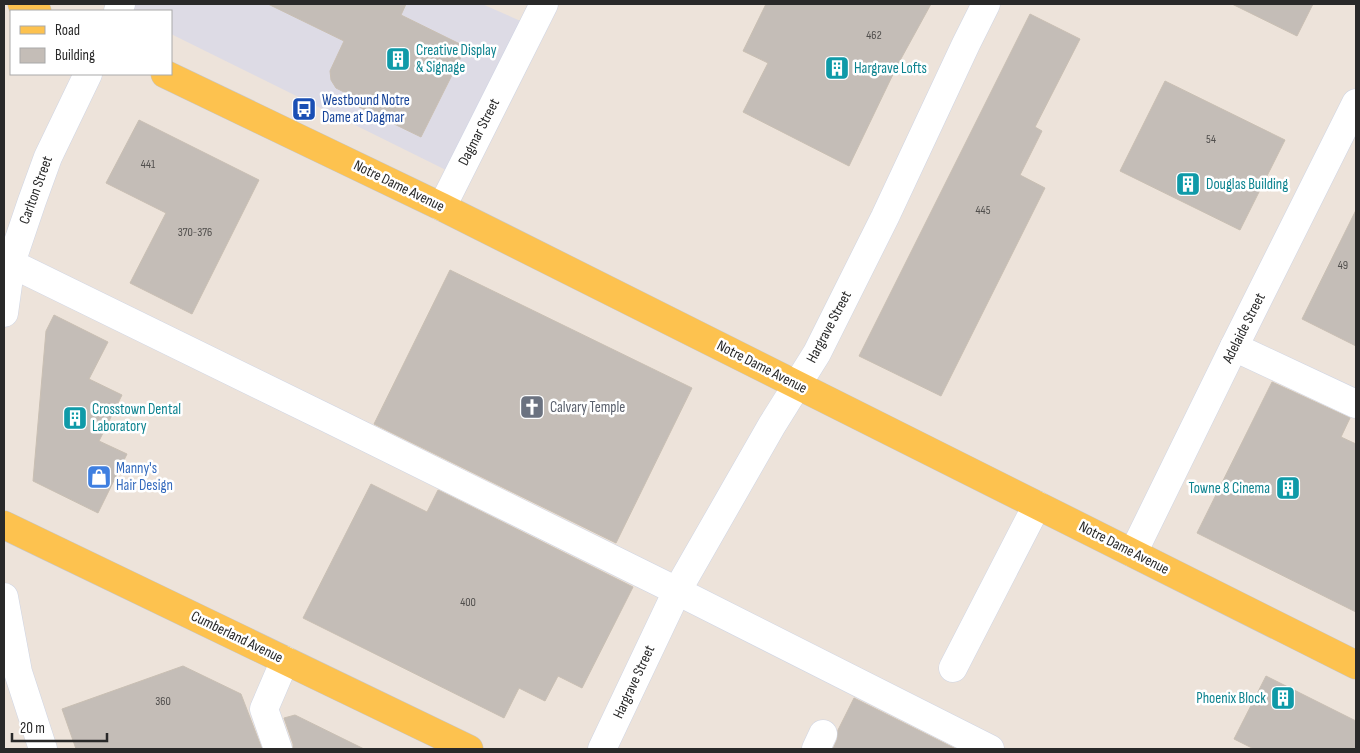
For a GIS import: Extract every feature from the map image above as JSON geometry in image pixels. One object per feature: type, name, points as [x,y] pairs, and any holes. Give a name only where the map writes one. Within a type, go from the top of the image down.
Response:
[{"type":"main road","points":[[22,4],[35,10]]},
{"type":"main road","name":"Notre Dame Avenue","points":[[167,75],[442,207],[1356,664]]},
{"type":"main road","name":"Cumberland Avenue","points":[[4,525],[469,749]]},
{"type":"street","name":"Dagmar Street","points":[[442,207],[544,4]]},
{"type":"street","name":"Hargrave Street","points":[[602,749],[677,591],[796,384],[817,353],[886,217],[986,4]]},
{"type":"street","name":"Carlton Street","points":[[4,313],[7,262],[48,157],[88,75]]},
{"type":"street","name":"Adelaide Street","points":[[1133,553],[1356,103]]},
{"type":"street","points":[[7,262],[276,392],[990,749]]},
{"type":"street","points":[[1234,347],[1356,404]]},
{"type":"street","points":[[953,668],[1037,505]]},
{"type":"street","points":[[4,597],[18,672],[42,749]]},
{"type":"street","points":[[278,749],[264,709],[285,660]]},
{"type":"shaded area","points":[[121,4],[482,4],[532,26],[458,176],[172,34],[172,10],[126,10]]},
{"type":"building","name":"Creative Display & Signage","points":[[268,4],[406,4],[401,15],[466,47],[421,137],[355,105],[358,99],[336,88],[331,80],[330,71],[344,41]]},
{"type":"building","points":[[766,4],[931,4],[897,66],[849,166],[743,112],[768,63],[743,51]]},
{"type":"building","points":[[1232,4],[1313,4],[1297,36]]},
{"type":"building","points":[[1030,14],[1080,39],[1035,127],[1042,131],[1020,175],[1045,188],[941,396],[859,356]]},
{"type":"building","points":[[1165,81],[1285,140],[1240,230],[1120,171]]},
{"type":"building","points":[[139,120],[259,180],[192,314],[130,283],[166,213],[106,183]]},
{"type":"building","points":[[1356,210],[1356,346],[1302,319]]},
{"type":"building","name":"Calvary Temple","points":[[450,270],[692,388],[616,543],[374,424]]},
{"type":"building","name":"Crosstown Dental Laboratory","points":[[54,315],[108,342],[89,379],[122,395],[99,441],[127,454],[98,513],[33,481],[46,331]]},
{"type":"building","name":"Towne 8 Cinema","points":[[1272,382],[1350,418],[1341,437],[1356,444],[1356,612],[1197,533]]},
{"type":"building","points":[[371,484],[427,512],[438,490],[633,587],[582,688],[558,676],[545,701],[519,688],[504,718],[303,618]]},
{"type":"building","points":[[183,666],[241,694],[262,749],[76,749],[62,709]]},
{"type":"building","name":"Phoenix Block","points":[[1266,676],[1356,721],[1356,749],[1254,749],[1234,739]]},
{"type":"building","points":[[854,698],[956,749],[833,749],[837,740],[838,730]]},
{"type":"building","points":[[295,715],[364,749],[293,749],[284,718]]},
{"type":"place","name":"Creative Display & Signage","points":[[398,59]]},
{"type":"place","name":"Hargrave Lofts","points":[[837,68]]},
{"type":"place","name":"Westbound Notre Dame at Dagmar","points":[[304,109]]},
{"type":"place","name":"Douglas Building","points":[[1188,184]]},
{"type":"place","name":"Calvary Temple","points":[[532,407]]},
{"type":"place","name":"Crosstown Dental Laboratory","points":[[75,418]]},
{"type":"place","name":"Manny's Hair Design","points":[[99,477]]},
{"type":"place","name":"Towne 8 Cinema","points":[[1288,488]]},
{"type":"place","name":"Phoenix Block","points":[[1283,698]]}]
